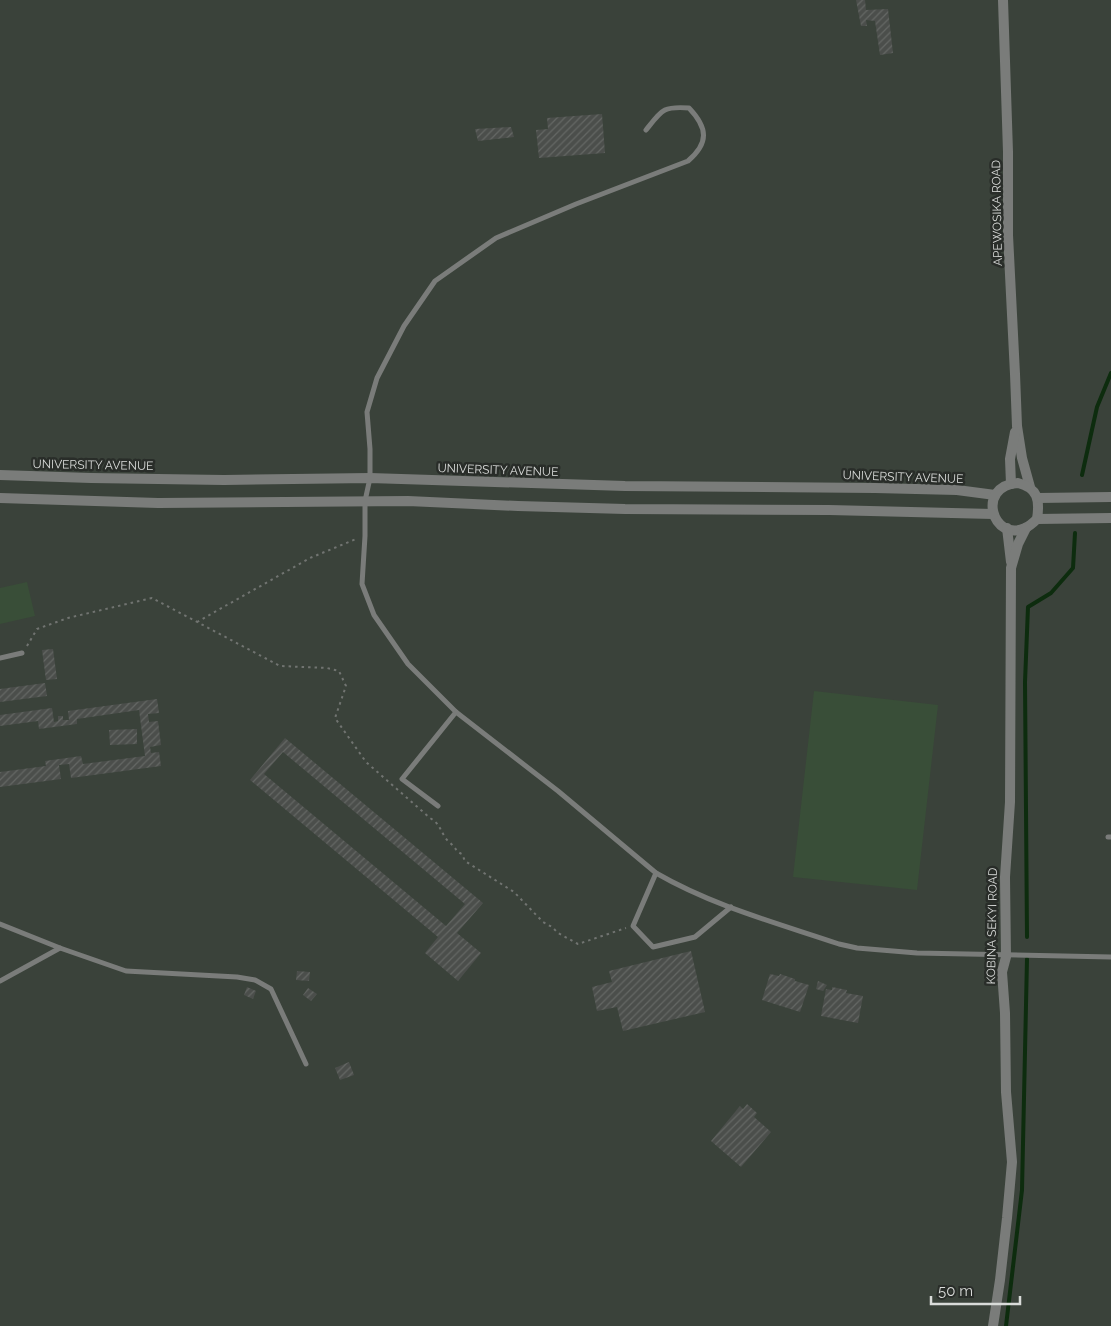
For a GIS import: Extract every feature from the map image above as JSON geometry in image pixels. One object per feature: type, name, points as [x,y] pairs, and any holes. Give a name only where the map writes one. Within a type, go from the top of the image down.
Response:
[{"type":"street","name":"APEWOSIKA ROAD","points":[[1003,0],[1008,152],[1008,236],[1016,426]]},
{"type":"street","points":[[1011,484],[1010,459],[1016,426]]},
{"type":"street","points":[[1016,426],[1030,487],[1038,498],[1038,519]]},
{"type":"street","name":"UNIVERSITY AVENUE","points":[[0,475],[224,480],[370,478],[625,486],[875,488],[957,490],[995,495]]},
{"type":"street","points":[[1030,487],[1018,483],[1011,484],[999,490],[995,495],[992,501],[993,514],[1001,525],[1020,530],[1038,519],[1111,518]]},
{"type":"street","points":[[1038,498],[1111,497]]},
{"type":"street","points":[[0,498],[158,503],[408,501],[625,509],[829,510],[993,514]]},
{"type":"street","points":[[1007,528],[1011,568]]},
{"type":"street","name":"KOBINA SEKYI ROAD","points":[[993,1326],[1001,1271],[1012,1162],[1006,1092],[1005,1013],[1002,972],[1006,955],[1005,877],[1010,802],[1011,568],[1018,544],[1026,528]]},
{"type":"lane","points":[[646,130],[661,111],[675,107],[689,108],[698,117],[703,130],[703,141],[697,153],[688,161],[576,204],[496,238],[435,281],[404,326],[377,378],[367,412],[370,478],[365,501],[362,584],[374,615],[408,664],[456,712],[558,791],[656,873],[672,882],[731,907],[839,944],[857,948],[917,953],[1111,957]]},
{"type":"lane","points":[[0,658],[22,653]]},
{"type":"lane","points":[[438,806],[402,779],[456,712]]},
{"type":"lane","points":[[656,873],[633,926],[653,947],[696,937],[731,907]]},
{"type":"lane","points":[[0,924],[60,948],[126,970],[237,977],[255,980],[271,989],[306,1064]]},
{"type":"lane","points":[[0,981],[60,948]]},
{"type":"path","points":[[197,622],[310,558],[365,536]]},
{"type":"path","points":[[22,653],[37,629],[68,618],[152,598],[280,666],[327,668],[339,671],[346,686],[335,718],[366,762],[436,822],[445,839],[457,852],[462,854],[465,861],[514,892],[543,922],[552,927],[558,934],[578,944],[633,926]]},
{"type":"shaded area","points":[[0,0],[1111,0],[1111,1326],[0,1326]]},
{"type":"green space","points":[[27,582],[35,616],[0,624],[0,588]]},
{"type":"green space","points":[[814,691],[938,705],[917,890],[793,877]]},
{"type":"building","points":[[856,0],[865,0],[866,10],[888,9],[893,53],[880,55],[875,21],[866,20],[867,26],[861,26]]},
{"type":"building","points":[[602,114],[605,153],[539,158],[536,130],[548,129],[547,118]]},
{"type":"building","points":[[511,127],[514,137],[478,141],[475,129]]},
{"type":"building","points":[[53,649],[57,679],[46,680],[42,650]]},
{"type":"building","points":[[45,683],[47,696],[0,702],[0,689]]},
{"type":"building","points":[[157,699],[159,713],[148,714],[149,722],[158,721],[161,745],[150,747],[151,753],[159,752],[161,766],[71,778],[69,764],[59,765],[61,779],[0,787],[0,772],[46,766],[45,761],[81,756],[83,764],[145,756],[139,710],[77,719],[77,724],[39,729],[38,721],[0,726],[0,715],[52,708],[54,722],[58,721],[58,716],[63,716],[63,720],[69,720],[68,711]]},
{"type":"building","points":[[137,729],[137,744],[110,745],[109,730]]},
{"type":"building","points":[[285,738],[483,903],[457,933],[481,953],[458,981],[425,953],[438,937],[250,780]],"holes":[[[283,752],[465,904],[446,926],[264,774]]]},
{"type":"building","points":[[691,951],[705,1012],[623,1031],[617,1007],[597,1011],[592,987],[612,982],[609,971]]},
{"type":"building","points":[[297,971],[310,972],[309,981],[296,980]]},
{"type":"building","points":[[770,974],[779,976],[780,974],[809,985],[800,1012],[762,1000]]},
{"type":"building","points":[[818,981],[827,985],[823,991],[816,989]]},
{"type":"building","points":[[247,987],[256,991],[253,999],[244,995]]},
{"type":"building","points":[[832,987],[847,990],[846,993],[863,996],[858,1023],[821,1016],[826,989],[832,990]]},
{"type":"building","points":[[308,988],[317,994],[311,1001],[303,995]]},
{"type":"building","points":[[349,1062],[354,1075],[340,1080],[335,1068]]},
{"type":"building","points":[[747,1104],[757,1113],[754,1117],[771,1132],[741,1167],[711,1141],[740,1106],[743,1109]]},
{"type":"waterway","points":[[1082,475],[1097,407],[1111,373]]},
{"type":"waterway","points":[[1027,937],[1025,682],[1028,607],[1051,593],[1073,568],[1075,533]]},
{"type":"waterway","points":[[1006,1326],[1022,1190],[1027,959]]}]
